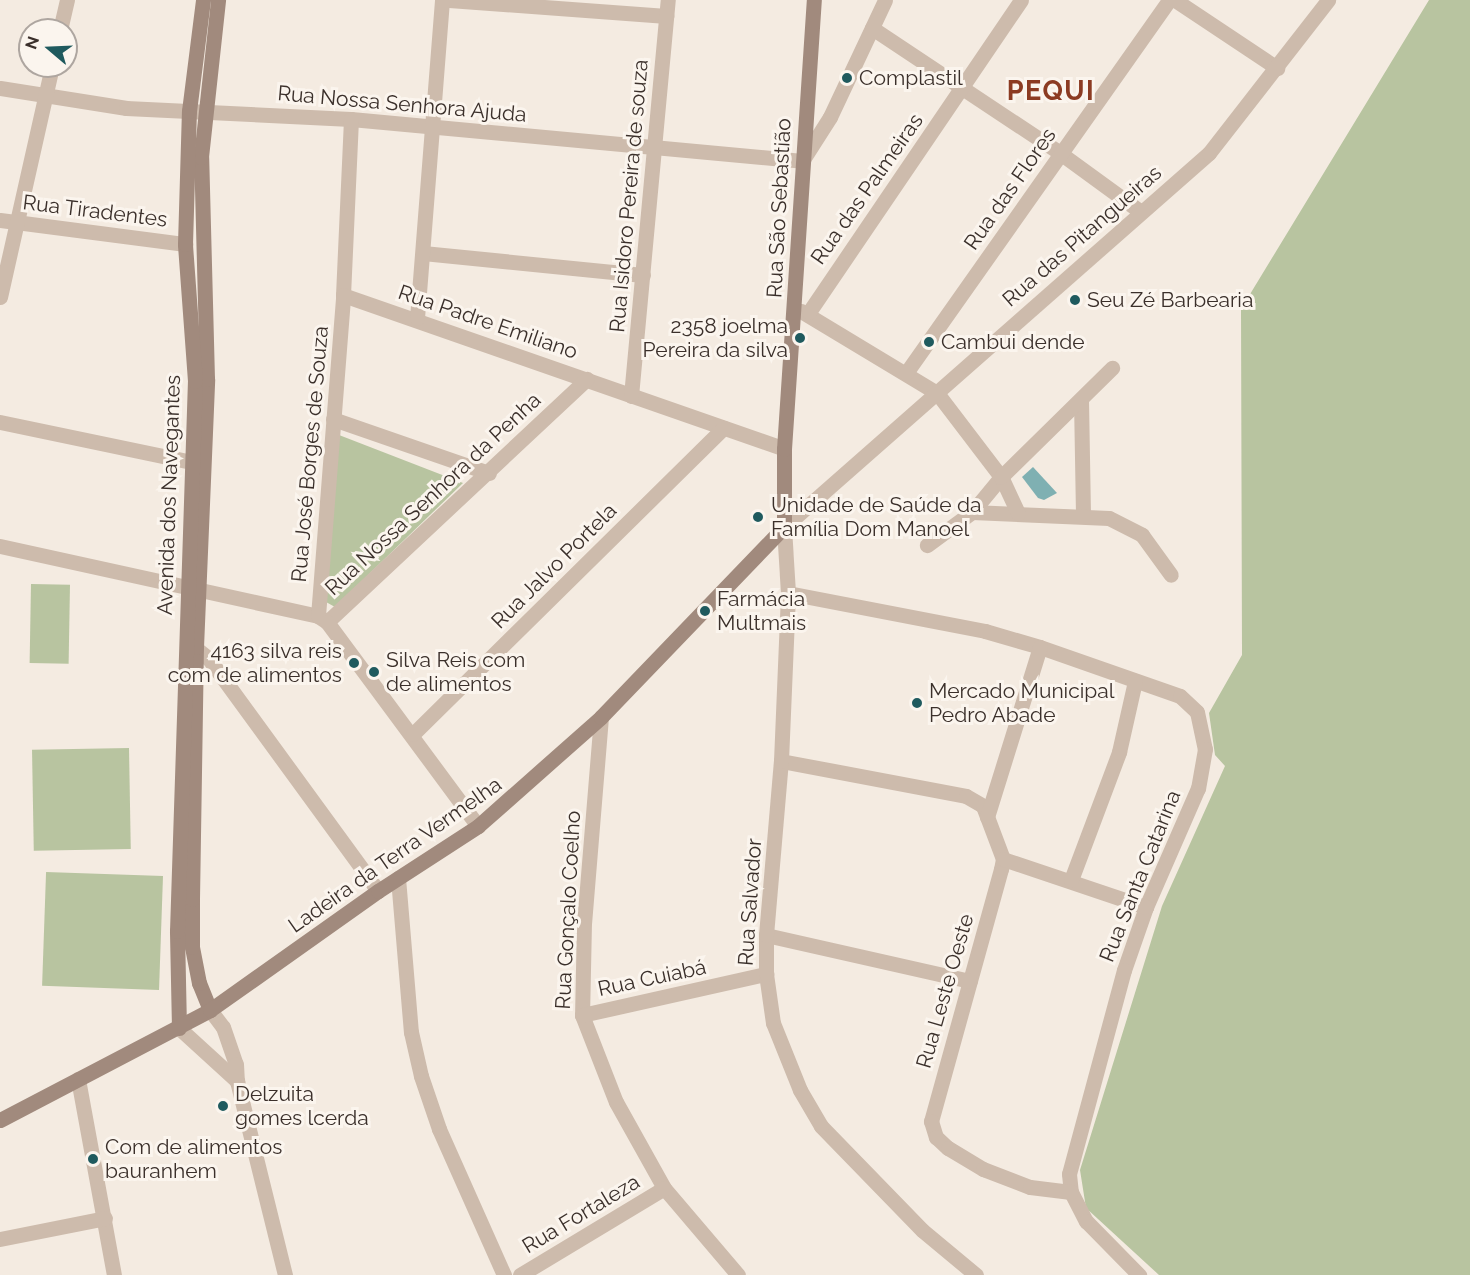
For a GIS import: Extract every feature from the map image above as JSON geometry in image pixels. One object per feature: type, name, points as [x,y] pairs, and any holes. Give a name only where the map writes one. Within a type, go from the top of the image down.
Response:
[{"type":"main road","name":"Avenida dos Navegantes","points":[[203,0],[197,111],[185,244],[195,381],[191,462],[192,947],[199,983],[210,1010]]},
{"type":"main road","name":"Avenida dos Navegantes","points":[[192,590],[207,379],[197,111],[218,0]]},
{"type":"main road","name":"Rua São Sebastião","points":[[784,527],[784,448],[802,311],[801,161],[813,0]]},
{"type":"main road","name":"Ladeira da Terra Vermelha","points":[[0,1120],[180,1028],[210,1010],[378,891],[478,826],[601,717],[784,527]]},
{"type":"main road","name":"Avenida dos Navegantes","points":[[180,1028],[177,931],[191,644]]},
{"type":"street","points":[[63,18],[67,0]]},
{"type":"street","points":[[417,318],[442,0]]},
{"type":"street","points":[[449,0],[666,16]]},
{"type":"street","name":"Rua Isidoro Pereira de souza","points":[[631,396],[668,0]]},
{"type":"street","points":[[801,161],[830,117],[885,0]]},
{"type":"street","name":"Rua das Palmeiras","points":[[802,311],[963,87],[1021,0]]},
{"type":"street","name":"Rua das Flores","points":[[906,373],[1169,0]]},
{"type":"street","points":[[1175,0],[1277,68]]},
{"type":"street","name":"Rua das Pitangueiras","points":[[784,527],[1209,153],[1328,0]]},
{"type":"street","points":[[872,28],[1060,153],[1142,212]]},
{"type":"street","points":[[0,297],[49,78]]},
{"type":"street","name":"Rua Nossa Senhora Ajuda","points":[[0,88],[126,108],[351,119],[801,161]]},
{"type":"street","points":[[343,295],[351,119]]},
{"type":"street","name":"Rua Tiradentes","points":[[0,220],[185,244]]},
{"type":"street","points":[[423,253],[643,275]]},
{"type":"street","name":"Rua Padre Emiliano","points":[[343,295],[417,318],[631,396],[784,448]]},
{"type":"street","name":"Rua José Borges de Souza","points":[[322,619],[333,419],[343,295]]},
{"type":"street","points":[[802,311],[937,393],[1001,477],[1018,513]]},
{"type":"street","points":[[927,544],[972,512],[1001,477],[1112,368]]},
{"type":"street","name":"Rua Nossa Senhora da Penha","points":[[0,546],[322,619],[489,473],[587,380]]},
{"type":"street","points":[[1081,400],[1083,515]]},
{"type":"street","points":[[333,419],[489,473]]},
{"type":"street","points":[[0,422],[191,462]]},
{"type":"street","name":"Rua Jalvo Portela","points":[[413,734],[723,428]]},
{"type":"street","points":[[972,512],[1083,515],[1130,526],[1142,535],[1171,575]]},
{"type":"street","name":"Rua Salvador","points":[[784,527],[788,593],[781,761],[766,935],[766,974],[783,1052],[820,1126],[922,1230],[976,1275]]},
{"type":"street","name":"Rua Santa Catarina","points":[[788,593],[985,631],[1040,647],[1180,696],[1197,711],[1205,749],[1192,803],[1146,907],[1071,1158],[1071,1192]]},
{"type":"street","points":[[322,619],[413,734],[478,826]]},
{"type":"street","points":[[191,644],[378,891]]},
{"type":"street","points":[[987,818],[1040,647]]},
{"type":"street","points":[[1071,880],[1119,752],[1135,681]]},
{"type":"street","name":"Rua Gonçalo Coelho","points":[[601,717],[584,922],[582,1015],[616,1102],[664,1188],[738,1275]]},
{"type":"street","points":[[781,761],[966,796],[980,802],[1003,859],[1146,907]]},
{"type":"street","name":"Rua Leste Oeste","points":[[1003,859],[931,1121],[936,1137],[948,1148],[1005,1179],[1071,1192]]},
{"type":"street","points":[[398,878],[411,1032],[420,1076],[439,1129],[504,1275]]},
{"type":"street","points":[[766,935],[970,981]]},
{"type":"street","name":"Rua Cuiabá","points":[[582,1015],[766,974]]},
{"type":"street","points":[[210,1010],[231,1047],[237,1081],[285,1275]]},
{"type":"street","points":[[180,1028],[237,1081]]},
{"type":"street","points":[[78,1079],[114,1275]]},
{"type":"street","name":"Rua Fortaleza","points":[[520,1275],[664,1188]]},
{"type":"street","points":[[1071,1192],[1086,1221],[1139,1275]]},
{"type":"street","points":[[0,1239],[105,1218]]},
{"type":"green space","points":[[1429,0],[1470,0],[1470,1275],[1159,1275],[1086,1208],[1080,1170],[1162,906],[1225,766],[1215,755],[1209,713],[1242,655],[1241,309]]},
{"type":"green space","points":[[339,435],[463,483],[335,607],[326,602]]},
{"type":"green space","points":[[31,584],[70,585],[69,664],[30,663]]},
{"type":"green space","points":[[129,748],[131,849],[34,851],[32,750]]},
{"type":"green space","points":[[46,872],[163,876],[159,990],[42,986]]},
{"type":"water","points":[[1033,467],[1057,493],[1044,500],[1038,498],[1022,477]]},
{"type":"place","name":"Complastil","points":[[847,78]]},
{"type":"place","name":"Seu Zé Barbearia","points":[[1075,300]]},
{"type":"place","name":"2358 joelma Pereira da silva","points":[[800,338]]},
{"type":"place","name":"Cambui dende","points":[[929,342]]},
{"type":"place","name":"Unidade de Saúde da Família Dom Manoel","points":[[758,517]]},
{"type":"place","name":"Farmácia Multmais","points":[[705,611]]},
{"type":"place","name":"4163 silva reis com de alimentos","points":[[354,663]]},
{"type":"place","name":"Silva Reis com de alimentos","points":[[374,672]]},
{"type":"place","name":"Mercado Municipal Pedro Abade","points":[[917,703]]},
{"type":"place","name":"Delzuita gomes lcerda","points":[[223,1106]]},
{"type":"place","name":"Com de alimentos bauranhem","points":[[93,1159]]},
{"type":"district","name":"PEQUI","points":[[1051,91]]}]
